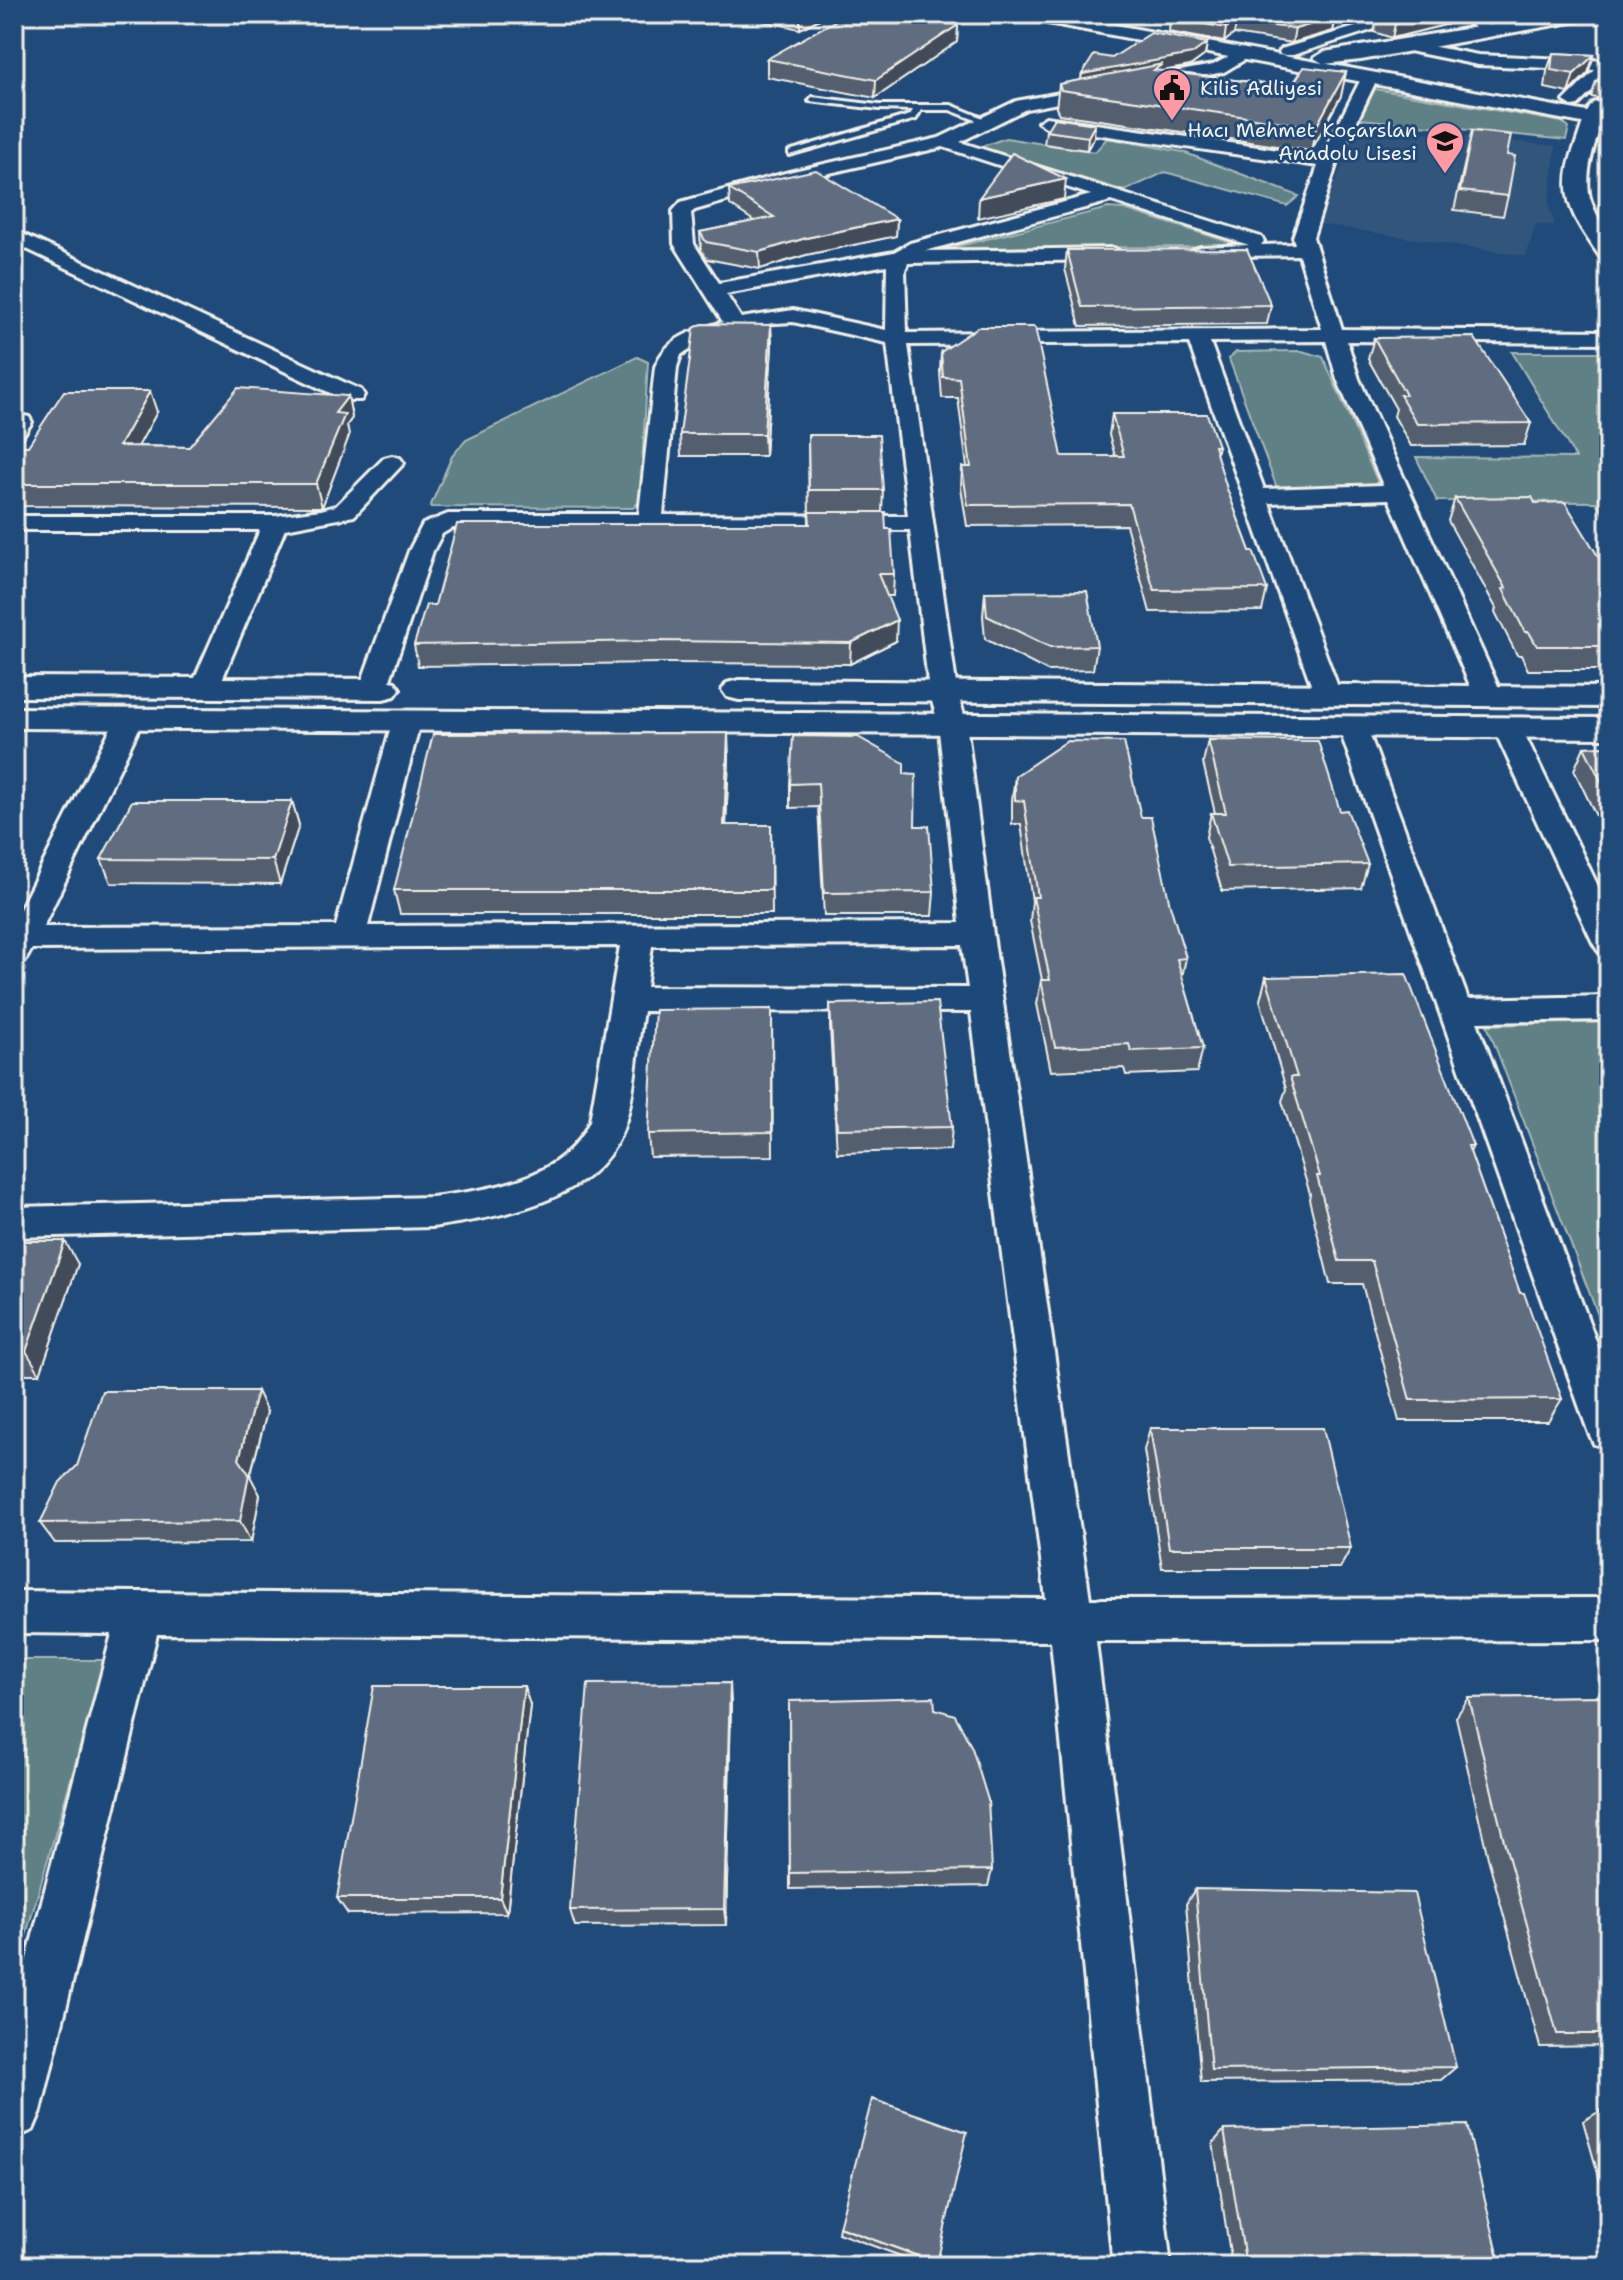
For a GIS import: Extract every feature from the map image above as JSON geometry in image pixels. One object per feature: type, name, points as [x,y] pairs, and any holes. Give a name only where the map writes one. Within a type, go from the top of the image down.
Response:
[{"type":"street","points":[[1026,14],[1243,54],[1572,101],[1602,114]]},
{"type":"street","points":[[1088,14],[1602,114]]},
{"type":"street","points":[[1287,52],[1415,14]]},
{"type":"street","points":[[1463,14],[1485,30]]},
{"type":"street","points":[[1324,58],[1588,14]]},
{"type":"street","points":[[1489,697],[1348,379],[1303,237],[1328,162],[1374,72],[1433,52],[1609,16]]},
{"type":"street","points":[[1337,23],[1366,28]]},
{"type":"street","points":[[1404,46],[1478,60],[1609,66]]},
{"type":"street","points":[[736,326],[684,244],[682,211],[688,206],[795,176],[944,142],[1022,105],[1218,69],[1243,54]]},
{"type":"street","points":[[1572,101],[1609,66]]},
{"type":"street","points":[[1602,114],[1576,184],[1584,209],[1609,253]]},
{"type":"street","points":[[989,118],[1328,162]]},
{"type":"street","points":[[944,142],[1251,241],[1307,249]]},
{"type":"street","points":[[1109,196],[917,247],[900,257],[895,270],[897,339],[920,523],[1071,1620],[1142,2266]]},
{"type":"street","points":[[14,236],[353,395]]},
{"type":"street","points":[[1177,253],[1307,249]]},
{"type":"street","points":[[712,290],[900,257],[1130,254]]},
{"type":"street","points":[[650,522],[666,367],[673,350],[711,332],[790,315],[831,321],[897,339],[1335,335],[1609,337]]},
{"type":"street","points":[[1197,337],[1327,695]]},
{"type":"street","points":[[14,523],[275,523],[345,511],[392,463]]},
{"type":"street","points":[[1255,496],[1398,492]]},
{"type":"street","points":[[373,689],[421,551],[432,529],[448,521],[920,523]]},
{"type":"street","points":[[205,687],[275,523]]},
{"type":"street","points":[[14,687],[499,690]]},
{"type":"street","points":[[705,690],[947,707],[1353,728],[1609,728]]},
{"type":"street","points":[[14,718],[407,719],[1327,695],[1609,697]]},
{"type":"street","points":[[349,937],[407,719]]},
{"type":"street","points":[[129,720],[18,946],[349,937],[977,934]]},
{"type":"street","points":[[1353,728],[1609,1431]]},
{"type":"street","points":[[1508,729],[1609,943]]},
{"type":"street","points":[[14,1222],[432,1212],[496,1202],[521,1193],[566,1172],[585,1158],[598,1143],[608,1121],[638,935]]},
{"type":"street","points":[[628,999],[986,1000]]},
{"type":"street","points":[[1457,1011],[1609,1008]]},
{"type":"street","points":[[14,1612],[1071,1620],[1609,1619]]},
{"type":"street","points":[[14,2111],[140,1613]]},
{"type":"lane","points":[[812,99],[951,108],[989,118]]},
{"type":"lane","points":[[792,153],[913,117],[918,108]]},
{"type":"shaded area","name":"Hacı Mehmet Koçarslan Anadolu Lisesi","points":[[1359,125],[1556,146],[1549,205],[1555,226],[1536,224],[1526,256],[1318,224]]},
{"type":"green space","points":[[1375,89],[1562,122],[1569,128],[1566,140],[1360,119]]},
{"type":"green space","points":[[1006,138],[1095,152],[1107,138],[1183,152],[1299,196],[1287,206],[1165,172],[1125,191],[980,147]]},
{"type":"green space","points":[[1108,208],[1124,209],[1239,245],[951,248]]},
{"type":"green space","points":[[1302,351],[1323,357],[1380,487],[1277,488],[1229,359],[1236,352]]},
{"type":"green space","points":[[1512,352],[1609,352],[1609,524],[1596,502],[1437,501],[1416,457],[1576,458]]},
{"type":"green space","points":[[637,357],[648,362],[640,501],[633,508],[430,507],[452,456],[466,440]]},
{"type":"green space","points":[[1609,1022],[1609,1344],[1487,1025]]},
{"type":"green space","points":[[14,1660],[105,1660],[14,1977]]},
{"type":"building","points":[[847,14],[907,14],[958,25],[876,80],[767,59]]},
{"type":"building","points":[[1177,14],[1320,14],[1336,17],[1295,29],[1237,21],[1226,28],[1171,18]]},
{"type":"building","points":[[1392,14],[1437,14],[1395,24],[1377,19]]},
{"type":"building","points":[[1151,33],[1207,43],[1192,54],[1082,74],[1094,55],[1112,58]]},
{"type":"building","points":[[1553,53],[1594,55],[1574,74],[1551,70]]},
{"type":"building","points":[[1163,64],[1154,70],[1291,87],[1304,67],[1346,72],[1316,127],[1061,90],[1059,84]]},
{"type":"building","points":[[1609,67],[1609,85],[1596,82]]},
{"type":"building","points":[[1054,118],[1095,124],[1088,137],[1046,131]]},
{"type":"building","points":[[1472,131],[1511,135],[1507,155],[1515,156],[1508,196],[1460,191]]},
{"type":"building","points":[[1012,153],[1066,179],[979,198]]},
{"type":"building","points":[[816,170],[897,219],[806,238],[759,252],[706,242],[700,232],[774,217],[729,189]]},
{"type":"building","points":[[1247,249],[1271,305],[1082,307],[1067,250]]},
{"type":"building","points":[[702,324],[771,325],[764,434],[680,434],[694,328]]},
{"type":"building","points":[[978,327],[1035,327],[1062,456],[1124,456],[1112,414],[1207,414],[1227,489],[1267,589],[1154,590],[1129,504],[968,505],[962,467],[971,467],[959,378],[943,377],[941,352]]},
{"type":"building","points":[[1474,337],[1531,423],[1417,424],[1400,395],[1406,395],[1374,338]]},
{"type":"building","points":[[238,388],[348,396],[335,413],[345,414],[316,484],[14,484],[14,456],[20,446],[28,446],[64,391],[150,391],[119,446],[189,447]]},
{"type":"building","points":[[808,435],[879,435],[883,490],[809,490]]},
{"type":"building","points":[[1532,497],[1535,503],[1565,502],[1609,574],[1609,646],[1537,646],[1529,632],[1525,632],[1503,589],[1506,588],[1455,498]]},
{"type":"building","points":[[809,512],[885,512],[886,529],[891,529],[894,574],[878,574],[897,620],[851,643],[660,641],[414,645],[426,605],[435,605],[457,524],[810,524]]},
{"type":"building","points":[[1087,591],[1097,646],[1050,647],[987,616],[985,592]]},
{"type":"building","points":[[728,733],[724,825],[771,825],[771,890],[394,890],[433,734]]},
{"type":"building","points":[[793,736],[858,737],[904,763],[904,774],[916,775],[915,826],[929,826],[934,892],[824,893],[818,783],[790,784]]},
{"type":"building","points":[[1208,740],[1318,741],[1340,811],[1347,810],[1368,864],[1228,867],[1211,813],[1226,813]]},
{"type":"building","points":[[1067,741],[1124,742],[1141,817],[1151,817],[1170,905],[1186,958],[1177,959],[1203,1048],[1131,1051],[1129,1044],[1055,1047],[1041,980],[1050,980],[1033,897],[1038,897],[1024,801],[1015,800],[1015,776]]},
{"type":"building","points":[[1609,746],[1609,797],[1584,747]]},
{"type":"building","points":[[132,801],[292,801],[273,860],[101,859]]},
{"type":"building","points":[[1406,974],[1473,1146],[1468,1146],[1520,1293],[1524,1293],[1562,1399],[1410,1400],[1372,1261],[1339,1261],[1317,1176],[1320,1176],[1290,1077],[1297,1077],[1266,977]]},
{"type":"building","points":[[937,1002],[952,1127],[837,1129],[830,1004]]},
{"type":"building","points":[[772,1009],[772,1132],[648,1134],[655,1010]]},
{"type":"building","points":[[14,1241],[65,1241],[26,1351],[14,1352]]},
{"type":"building","points":[[102,1391],[257,1391],[239,1459],[249,1474],[240,1521],[40,1523],[60,1482],[77,1466]]},
{"type":"building","points":[[1150,1428],[1323,1428],[1351,1548],[1169,1548]]},
{"type":"building","points":[[730,1683],[724,1909],[570,1910],[588,1684]]},
{"type":"building","points":[[374,1686],[524,1686],[500,1898],[337,1898]]},
{"type":"building","points":[[1609,1696],[1609,2034],[1557,2034],[1469,1698]]},
{"type":"building","points":[[934,1697],[935,1709],[955,1715],[972,1748],[988,1800],[992,1870],[790,1873],[789,1701]]},
{"type":"building","points":[[1195,1889],[1414,1893],[1456,2067],[1211,2070]]},
{"type":"building","points":[[872,2099],[967,2132],[937,2263],[839,2227]]},
{"type":"building","points":[[1602,2110],[1609,2110],[1609,2135]]},
{"type":"building","points":[[1467,2125],[1501,2266],[1246,2266],[1224,2130]]},
{"type":"place","name":"Kilis Adliyesi","points":[[1172,122]]},
{"type":"place","name":"Hacı Mehmet Koçarslan Anadolu Lisesi","points":[[1445,175]]}]
